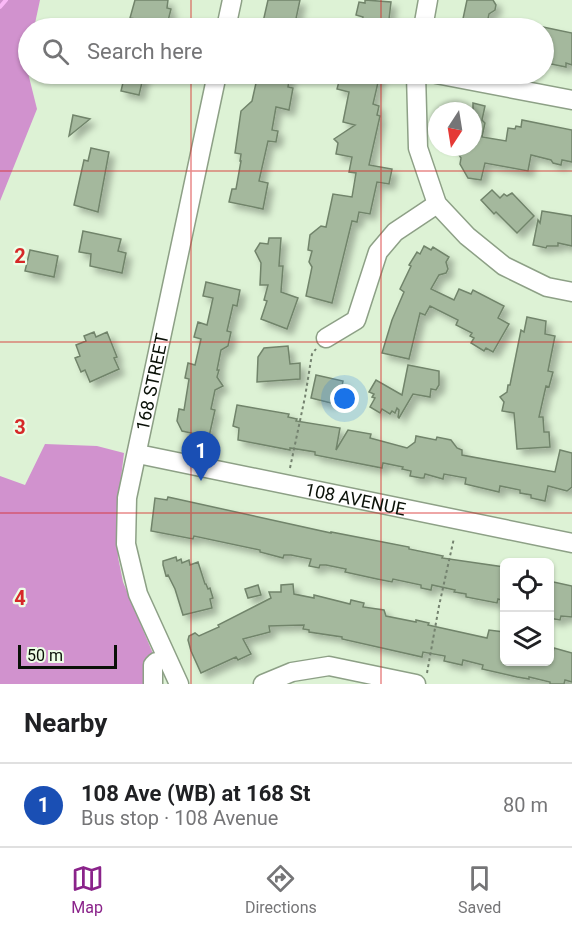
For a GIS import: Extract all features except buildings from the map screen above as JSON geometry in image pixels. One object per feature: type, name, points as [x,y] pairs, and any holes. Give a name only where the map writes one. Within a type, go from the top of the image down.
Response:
[{"type":"street","points":[[228,18],[232,0]]},
{"type":"street","points":[[425,18],[428,0]]},
{"type":"street","name":"168 STREET","points":[[178,684],[138,594],[126,544],[127,498],[215,84]]},
{"type":"street","points":[[416,84],[418,148],[437,204],[467,236],[504,266],[548,287],[572,291]]},
{"type":"street","points":[[488,84],[572,100]]},
{"type":"street","points":[[326,338],[356,320],[378,252],[395,232],[437,204]]},
{"type":"street","name":"108 AVENUE","points":[[138,454],[572,543]]},
{"type":"street","points":[[153,684],[152,676],[156,662]]},
{"type":"street","points":[[263,684],[292,672],[329,666],[422,679]]},
{"type":"path","points":[[289,472],[312,354],[326,338]]},
{"type":"path","points":[[422,679],[454,538]]},
{"type":"shaded area","points":[[0,0],[40,0],[36,18],[18,18],[18,84],[31,84],[37,109],[0,201]]},
{"type":"shaded area","points":[[45,444],[97,446],[124,453],[117,512],[118,557],[123,582],[154,656],[147,684],[0,684],[0,476],[25,485]]},
{"type":"waterway","points":[[0,7],[6,0]]},
{"type":"place","name":"108 Ave (WB) at 168 St","points":[[201,481]]}]
